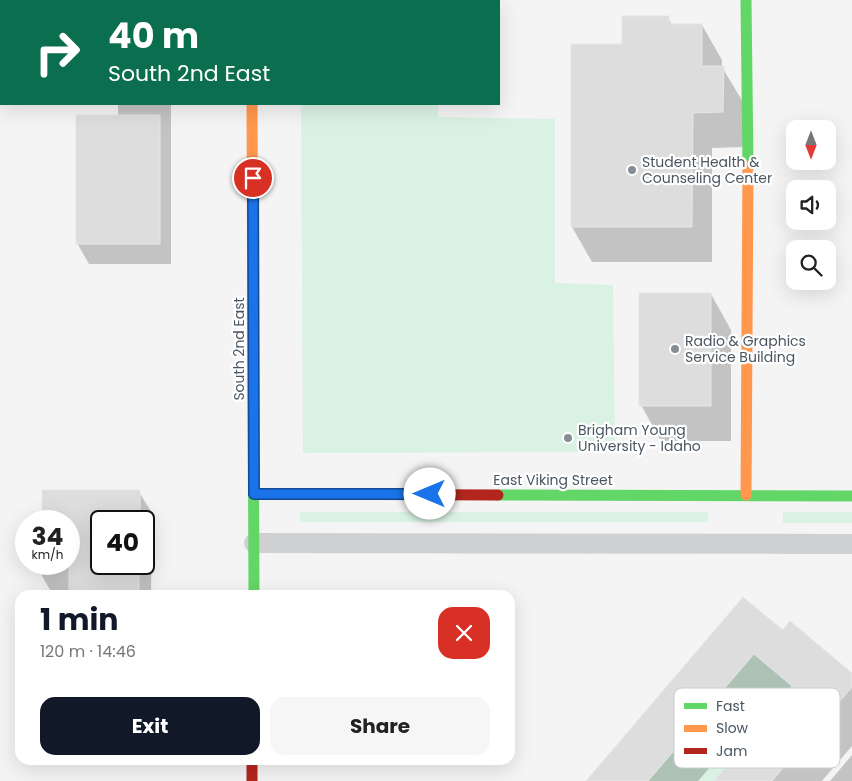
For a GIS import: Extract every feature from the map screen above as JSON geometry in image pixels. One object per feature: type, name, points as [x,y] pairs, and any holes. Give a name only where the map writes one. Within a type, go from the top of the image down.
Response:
[{"type":"street","points":[[746,0],[748,216],[746,495]]},
{"type":"street","name":"South 2nd East","points":[[252,105],[254,590]]},
{"type":"street","name":"East Viking Street","points":[[254,494],[852,496]]},
{"type":"street","points":[[254,543],[852,544]]},
{"type":"street","points":[[252,765],[252,781]]},
{"type":"green space","points":[[301,105],[438,105],[438,117],[555,119],[555,283],[613,285],[615,452],[303,453]]},
{"type":"green space","points":[[300,512],[708,512],[708,522],[300,522]]},
{"type":"green space","points":[[783,512],[852,512],[852,523],[783,523]]},
{"type":"green space","points":[[754,654],[792,686],[790,688],[725,688]]},
{"type":"green space","points":[[674,751],[674,768],[725,768],[714,781],[648,781]]},
{"type":"building","name":"Student Health & Counseling Center","points":[[622,16],[669,16],[669,24],[702,24],[702,66],[724,66],[723,112],[693,113],[692,227],[571,227],[571,44],[622,44]]},
{"type":"building","points":[[76,115],[160,115],[160,244],[76,244]]},
{"type":"building","name":"Radio & Graphics Service Building","points":[[639,293],[711,293],[711,406],[639,406]]},
{"type":"building","points":[[42,490],[140,490],[140,510],[90,510],[90,575],[139,575],[139,590],[69,590],[69,575],[80,575],[80,510],[42,510]]},
{"type":"building","points":[[743,597],[783,630],[790,621],[852,673],[852,687],[840,701],[840,688],[790,688],[792,686],[754,654],[725,688],[674,688],[674,751],[648,781],[586,781]]},
{"type":"building","points":[[725,768],[783,768],[772,781],[714,781]]},
{"type":"traffic: fast","points":[[746,0],[748,166]]},
{"type":"traffic: fast","points":[[253,362],[254,590]]},
{"type":"traffic: fast","points":[[498,495],[852,496]]},
{"type":"traffic: slow","points":[[252,105],[253,362]]},
{"type":"traffic: slow","points":[[746,495],[748,166]]},
{"type":"traffic: jam","points":[[254,494],[498,495]]},
{"type":"traffic: jam","points":[[252,765],[252,781]]},
{"type":"place","name":"Student Health & Counseling Center","points":[[632,170]]},
{"type":"place","name":"Radio & Graphics Service Building","points":[[675,349]]},
{"type":"place","name":"Brigham Young University - Idaho","points":[[568,438]]},
{"type":"route","points":[[253,178],[254,494],[430,494]]}]
